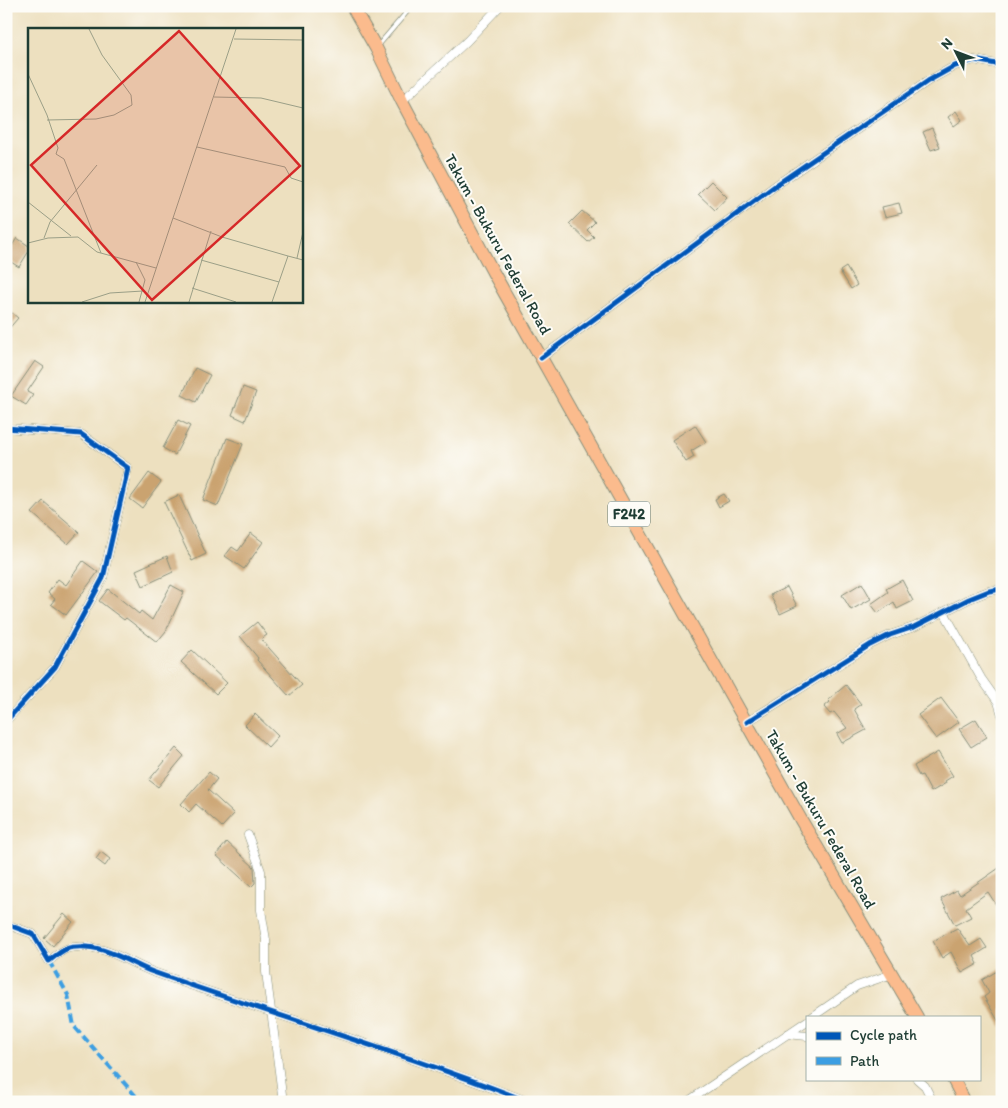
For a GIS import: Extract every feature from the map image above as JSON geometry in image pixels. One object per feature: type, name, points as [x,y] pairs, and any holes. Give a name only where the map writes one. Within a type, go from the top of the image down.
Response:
[{"type":"main road","name":"Takum - Bukuru Federal Road","points":[[352,6],[376,48],[494,274],[801,820],[916,1016]]},
{"type":"main road","points":[[953,1080],[966,1102]]},
{"type":"street","points":[[402,101],[467,41],[500,6]]},
{"type":"street","points":[[541,358],[779,183],[928,82],[955,66],[974,60],[1002,66]]},
{"type":"street","points":[[6,428],[81,434],[128,468],[103,578],[55,667],[6,722]]},
{"type":"street","points":[[747,722],[870,645],[890,635],[914,627],[989,591],[1002,589]]},
{"type":"street","points":[[944,612],[981,678],[998,702],[1002,715]]},
{"type":"street","points":[[248,835],[261,871],[261,910],[266,940],[266,972],[283,1102]]},
{"type":"street","points":[[6,924],[33,934],[49,961],[66,948],[87,947],[102,950],[153,972],[271,1013],[350,1037],[529,1102]]},
{"type":"street","points":[[813,1016],[857,986],[892,974]]},
{"type":"street","points":[[687,1102],[806,1021]]},
{"type":"street","points":[[787,1034],[806,1036]]},
{"type":"street","points":[[919,1080],[925,1086],[933,1102]]},
{"type":"lane","points":[[376,48],[412,6]]},
{"type":"building","points":[[956,111],[962,120],[954,126],[948,117]]},
{"type":"building","points":[[932,128],[940,147],[931,150],[923,132]]},
{"type":"building","points":[[711,181],[727,197],[715,210],[698,194]]},
{"type":"building","points":[[899,203],[902,213],[885,217],[882,207]]},
{"type":"building","points":[[582,211],[595,222],[587,230],[594,237],[588,242],[569,224]]},
{"type":"building","points":[[17,238],[28,245],[28,253],[19,267],[6,259],[6,255]]},
{"type":"building","points":[[846,267],[857,285],[851,289],[840,271]]},
{"type":"building","points":[[6,308],[18,318],[6,332]]},
{"type":"building","points":[[35,361],[44,367],[27,392],[33,395],[26,405],[11,396]]},
{"type":"building","points":[[195,368],[210,375],[196,402],[182,395]]},
{"type":"building","points":[[243,387],[256,392],[245,421],[232,415]]},
{"type":"building","points":[[178,420],[190,426],[175,455],[163,448]]},
{"type":"building","points":[[695,425],[706,442],[691,451],[694,457],[686,462],[672,440]]},
{"type":"building","points":[[227,438],[243,444],[218,506],[203,500]]},
{"type":"building","points":[[149,473],[161,482],[142,508],[130,499]]},
{"type":"building","points":[[724,494],[729,501],[719,507],[715,499]]},
{"type":"building","points":[[179,495],[206,554],[192,561],[164,502]]},
{"type":"building","points":[[43,501],[79,532],[68,544],[32,513]]},
{"type":"building","points":[[251,533],[263,542],[244,569],[225,556],[232,547],[238,551]]},
{"type":"building","points":[[167,556],[173,572],[143,586],[136,570]]},
{"type":"building","points":[[83,561],[98,572],[66,615],[51,604],[55,599],[48,593],[58,579],[66,585]]},
{"type":"building","points":[[902,580],[913,601],[897,609],[894,602],[878,613],[871,604],[888,592],[886,589]]},
{"type":"building","points":[[862,583],[871,599],[851,610],[842,595]]},
{"type":"building","points":[[171,585],[184,592],[166,631],[157,642],[126,618],[124,620],[99,601],[108,589],[139,614],[141,611],[152,620]]},
{"type":"building","points":[[787,587],[797,606],[780,614],[770,595]]},
{"type":"building","points":[[257,622],[267,635],[261,639],[302,685],[289,696],[257,660],[258,658],[240,636]]},
{"type":"building","points":[[192,650],[227,683],[216,694],[181,662]]},
{"type":"building","points":[[846,685],[861,704],[854,709],[866,730],[842,743],[837,734],[847,728],[834,712],[830,714],[824,707],[830,702],[828,700]]},
{"type":"building","points":[[941,698],[959,722],[936,739],[918,715]]},
{"type":"building","points":[[255,714],[278,736],[268,747],[245,725]]},
{"type":"building","points":[[976,719],[987,737],[971,747],[959,729]]},
{"type":"building","points":[[176,748],[184,756],[158,787],[149,780]]},
{"type":"building","points":[[938,752],[953,776],[945,781],[946,783],[931,792],[922,775],[919,776],[914,766]]},
{"type":"building","points":[[209,772],[217,779],[208,790],[234,814],[222,827],[196,804],[189,812],[181,804]]},
{"type":"building","points":[[227,842],[254,867],[255,883],[251,887],[216,855]]},
{"type":"building","points":[[101,852],[110,859],[105,866],[96,859]]},
{"type":"building","points":[[1002,866],[1002,914],[988,892],[966,908],[971,917],[955,925],[941,899],[957,890],[960,895]]},
{"type":"building","points":[[64,914],[73,922],[53,946],[44,938]]},
{"type":"building","points":[[957,928],[970,946],[981,939],[987,948],[974,956],[978,964],[962,973],[951,952],[942,958],[933,941]]},
{"type":"building","points":[[1002,968],[1002,1027],[984,997],[989,993],[982,980]]},
{"type":"marked path","points":[[49,961],[68,995],[74,1026],[141,1102]]},
{"type":"cycle path","points":[[541,358],[779,183],[928,81],[955,66],[974,60],[1002,65]]},
{"type":"cycle path","points":[[6,428],[81,434],[128,468],[103,578],[55,667],[6,721]]},
{"type":"cycle path","points":[[747,722],[870,645],[890,635],[914,627],[969,599],[989,591],[1002,589]]},
{"type":"cycle path","points":[[6,924],[33,934],[49,961],[62,951],[74,947],[103,950],[153,972],[405,1057],[529,1102]]}]
